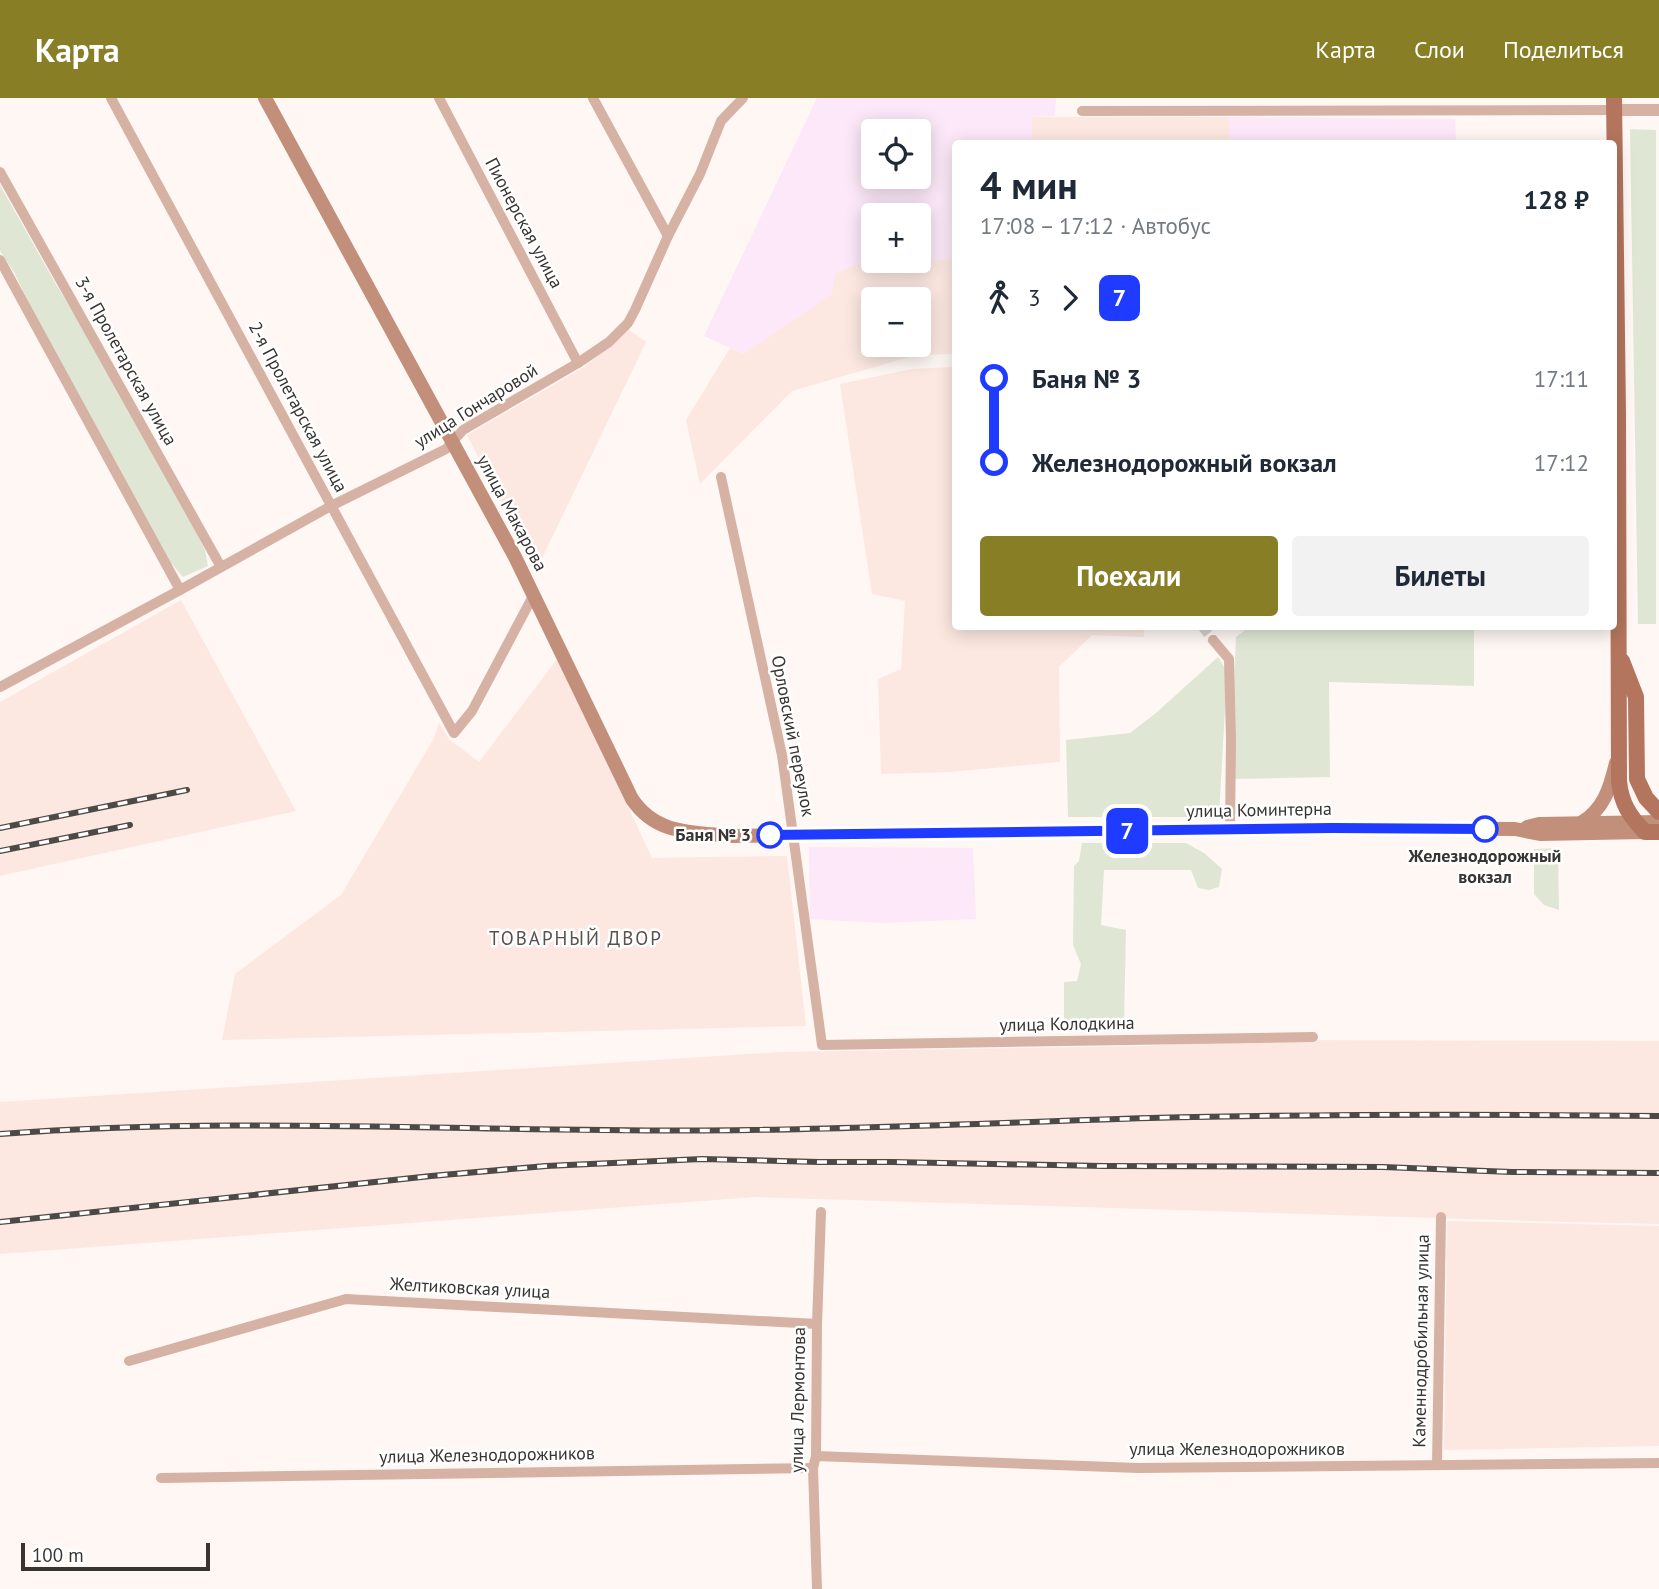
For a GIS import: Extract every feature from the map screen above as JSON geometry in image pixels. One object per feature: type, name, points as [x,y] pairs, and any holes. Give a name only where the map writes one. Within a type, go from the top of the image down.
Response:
[{"type":"main road","name":"улица Макарова","points":[[265,98],[509,547],[632,799],[644,814],[659,824],[676,830],[731,836],[794,835]]},
{"type":"main road","points":[[1614,104],[1614,140]]},
{"type":"main road","points":[[1617,336],[1619,788],[1637,824]]},
{"type":"main road","points":[[1618,653],[1636,696],[1637,824]]},
{"type":"main road","points":[[1581,823],[1602,804],[1618,756]]},
{"type":"main road","points":[[1637,779],[1646,798],[1659,811]]},
{"type":"main road","name":"улица Коминтерна","points":[[1515,830],[1539,824],[1659,822]]},
{"type":"main road","points":[[1593,833],[1637,824]]},
{"type":"main road","name":"улица Коминтерна","points":[[794,835],[1386,828],[1515,830],[1540,834],[1593,833],[1637,824]]},
{"type":"street","name":"2-я Пролетарская улица","points":[[111,98],[454,733],[472,711],[533,596]]},
{"type":"street","name":"Пионерская улица","points":[[439,98],[578,363]]},
{"type":"street","points":[[593,98],[668,236]]},
{"type":"street","name":"улица Гончаровой","points":[[1,683],[180,590],[331,506],[446,449],[463,430],[610,342],[628,323],[700,174],[721,121],[743,98]]},
{"type":"street","points":[[1082,111],[1614,104],[1659,110]]},
{"type":"street","name":"3-я Пролетарская улица","points":[[0,172],[221,568]]},
{"type":"street","points":[[0,260],[180,590]]},
{"type":"street","points":[[0,288],[12,281]]},
{"type":"street","name":"Орловский переулок","points":[[721,477],[782,755],[822,1045]]},
{"type":"street","points":[[1213,640],[1229,659],[1230,829]]},
{"type":"street","name":"улица Колодкина","points":[[822,1045],[1313,1037]]},
{"type":"street","name":"улица Лермонтова","points":[[817,1589],[813,1468],[816,1456],[821,1212]]},
{"type":"street","name":"Каменнодробильная улица","points":[[1437,1465],[1441,1217]]},
{"type":"street","name":"Желтиковская улица","points":[[129,1361],[346,1299],[817,1324]]},
{"type":"street","name":"улица Железнодорожников","points":[[816,1456],[1138,1468],[1659,1462]]},
{"type":"street","name":"улица Железнодорожников","points":[[161,1478],[813,1468]]},
{"type":"shaded area","points":[[817,98],[1056,98],[1055,116],[1032,117],[1032,140],[952,140],[952,258],[931,260],[931,203],[861,203],[861,263],[835,273],[833,294],[743,354],[704,336]]},
{"type":"shaded area","points":[[1032,117],[1229,117],[1229,140],[1032,140]]},
{"type":"shaded area","points":[[1229,117],[1455,119],[1456,140],[1229,140]]},
{"type":"shaded area","points":[[952,258],[952,354],[931,355],[931,287],[861,287],[861,357],[909,357],[792,391],[700,484],[686,420],[730,348],[743,354],[832,294],[835,273],[861,263],[861,273],[931,273],[931,260]]},
{"type":"shaded area","points":[[628,329],[646,342],[536,571],[467,435],[584,367]]},
{"type":"shaded area","points":[[952,367],[952,630],[1144,630],[1144,637],[1092,635],[1059,667],[1060,762],[950,772],[881,774],[878,679],[901,669],[905,601],[872,594],[840,384],[912,369]]},
{"type":"shaded area","points":[[181,600],[296,811],[0,876],[0,702]]},
{"type":"shaded area","name":"ТОВАРНЫЙ ДВОР","points":[[558,658],[652,858],[787,856],[806,1026],[222,1040],[235,974],[341,895],[434,738],[439,723],[449,739],[479,762]]},
{"type":"shaded area","points":[[809,847],[973,848],[976,919],[881,923],[810,919]]},
{"type":"shaded area","points":[[1267,1040],[1659,1041],[1659,1224],[755,1197],[0,1254],[0,1102],[780,1052],[1142,1046]]},
{"type":"shaded area","points":[[1447,1221],[1659,1226],[1659,1446],[1444,1450]]},
{"type":"green space","points":[[1630,129],[1656,130],[1656,624],[1638,624]]},
{"type":"green space","points":[[0,185],[191,522],[205,550],[208,566],[183,577],[166,557],[14,272],[0,251]]},
{"type":"green space","points":[[1245,630],[1474,630],[1474,686],[1329,682],[1330,777],[1234,779],[1236,637]]},
{"type":"green space","points":[[1218,657],[1227,672],[1219,817],[1068,817],[1066,740],[1130,733]]},
{"type":"green space","points":[[1082,843],[1186,843],[1204,853],[1222,869],[1219,887],[1209,890],[1198,888],[1191,870],[1104,870],[1101,925],[1126,930],[1124,1024],[1102,1029],[1064,1026],[1064,982],[1077,981],[1081,964],[1073,945],[1074,866],[1079,861]]},
{"type":"green space","points":[[1558,848],[1559,910],[1544,905],[1534,894],[1534,849]]},
{"type":"tunnel","points":[[1205,630],[1213,640]]},
{"type":"railway","points":[[0,828],[187,790]]},
{"type":"railway","points":[[0,851],[130,825]]},
{"type":"railway","points":[[0,1134],[188,1126],[656,1131],[1214,1117],[1659,1116]]},
{"type":"railway","points":[[0,1222],[431,1176],[546,1166],[702,1159],[1659,1173]]},
{"type":"bus line","name":"7","points":[[770,835],[1332,828],[1485,829]]},
{"type":"place","name":"Железнодорожный вокзал","points":[[1485,829]]},
{"type":"place","name":"Баня № 3","points":[[770,835]]},
{"type":"district","name":"ТОВАРНЫЙ ДВОР","points":[[576,938]]}]
